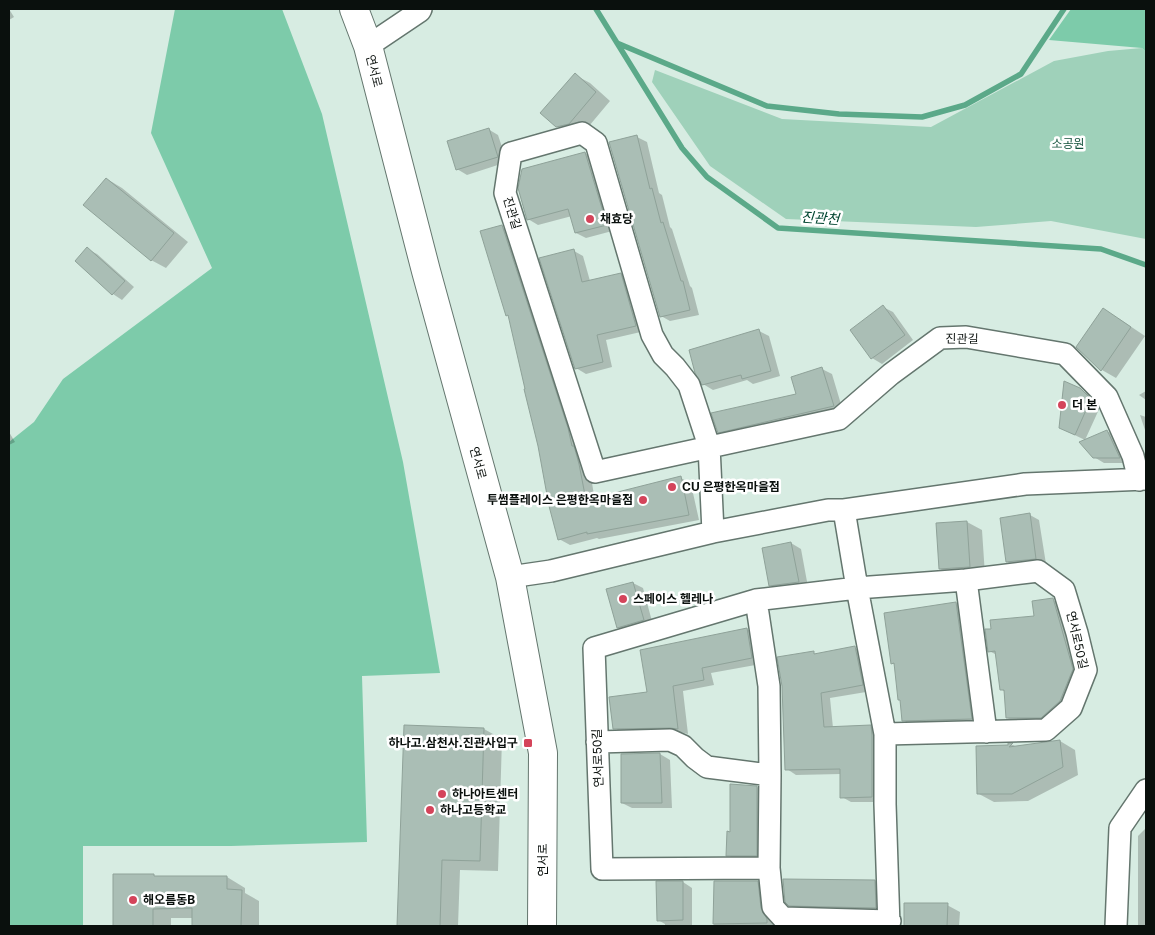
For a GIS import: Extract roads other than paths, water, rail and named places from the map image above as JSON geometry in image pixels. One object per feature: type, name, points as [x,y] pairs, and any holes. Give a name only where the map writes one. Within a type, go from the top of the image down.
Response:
[{"type":"main road","name":"연서로","points":[[354,9],[368,46],[426,271],[510,577],[543,753],[542,926]]},
{"type":"street","points":[[368,46],[421,9]]},
{"type":"street","name":"진관길","points":[[510,577],[551,571],[713,532],[828,510],[844,510],[1025,484],[1142,480],[1106,397],[1065,354],[966,337],[940,338],[891,374],[838,419],[709,446],[595,472],[505,193],[511,153],[582,133],[596,143],[652,335],[663,355],[676,367],[689,385],[709,446],[713,532]]},
{"type":"street","points":[[756,600],[769,686],[769,868],[773,907],[783,918],[890,924],[885,804],[885,734],[844,510]]},
{"type":"street","name":"연서로50길","points":[[769,868],[602,869],[594,648],[756,600],[857,588],[966,580],[1038,571],[1064,590],[1078,633],[1086,670],[1071,708],[1046,730],[885,734]]},
{"type":"street","points":[[966,580],[986,732]]},
{"type":"street","points":[[597,742],[670,740],[683,746],[707,767],[770,775]]},
{"type":"street","points":[[1116,926],[1120,828],[1146,790]]},
{"type":"waterway","name":"진관천","points":[[596,9],[682,148],[707,177],[778,228],[1101,249],[1146,265]]},
{"type":"waterway","points":[[617,43],[767,106],[839,114],[922,117],[965,105],[1021,74],[1064,9]]},
{"type":"place","name":"채효당","points":[[590,219]]},
{"type":"place","name":"더 본","points":[[1062,405]]},
{"type":"place","name":"CU 은평한옥마을점","points":[[672,487]]},
{"type":"place","name":"투썸플레이스 은평한옥마을점","points":[[643,500]]},
{"type":"place","name":"스페이스 헬레나","points":[[623,599]]},
{"type":"place","name":"하나고.삼천사.진관사입구","points":[[528,743]]},
{"type":"place","name":"하나아트센터","points":[[442,794]]},
{"type":"place","name":"하나고등학교","points":[[430,810]]},
{"type":"place","name":"해오름동B","points":[[133,900]]},
{"type":"park label","name":"소공원","points":[[1068,144]]}]
